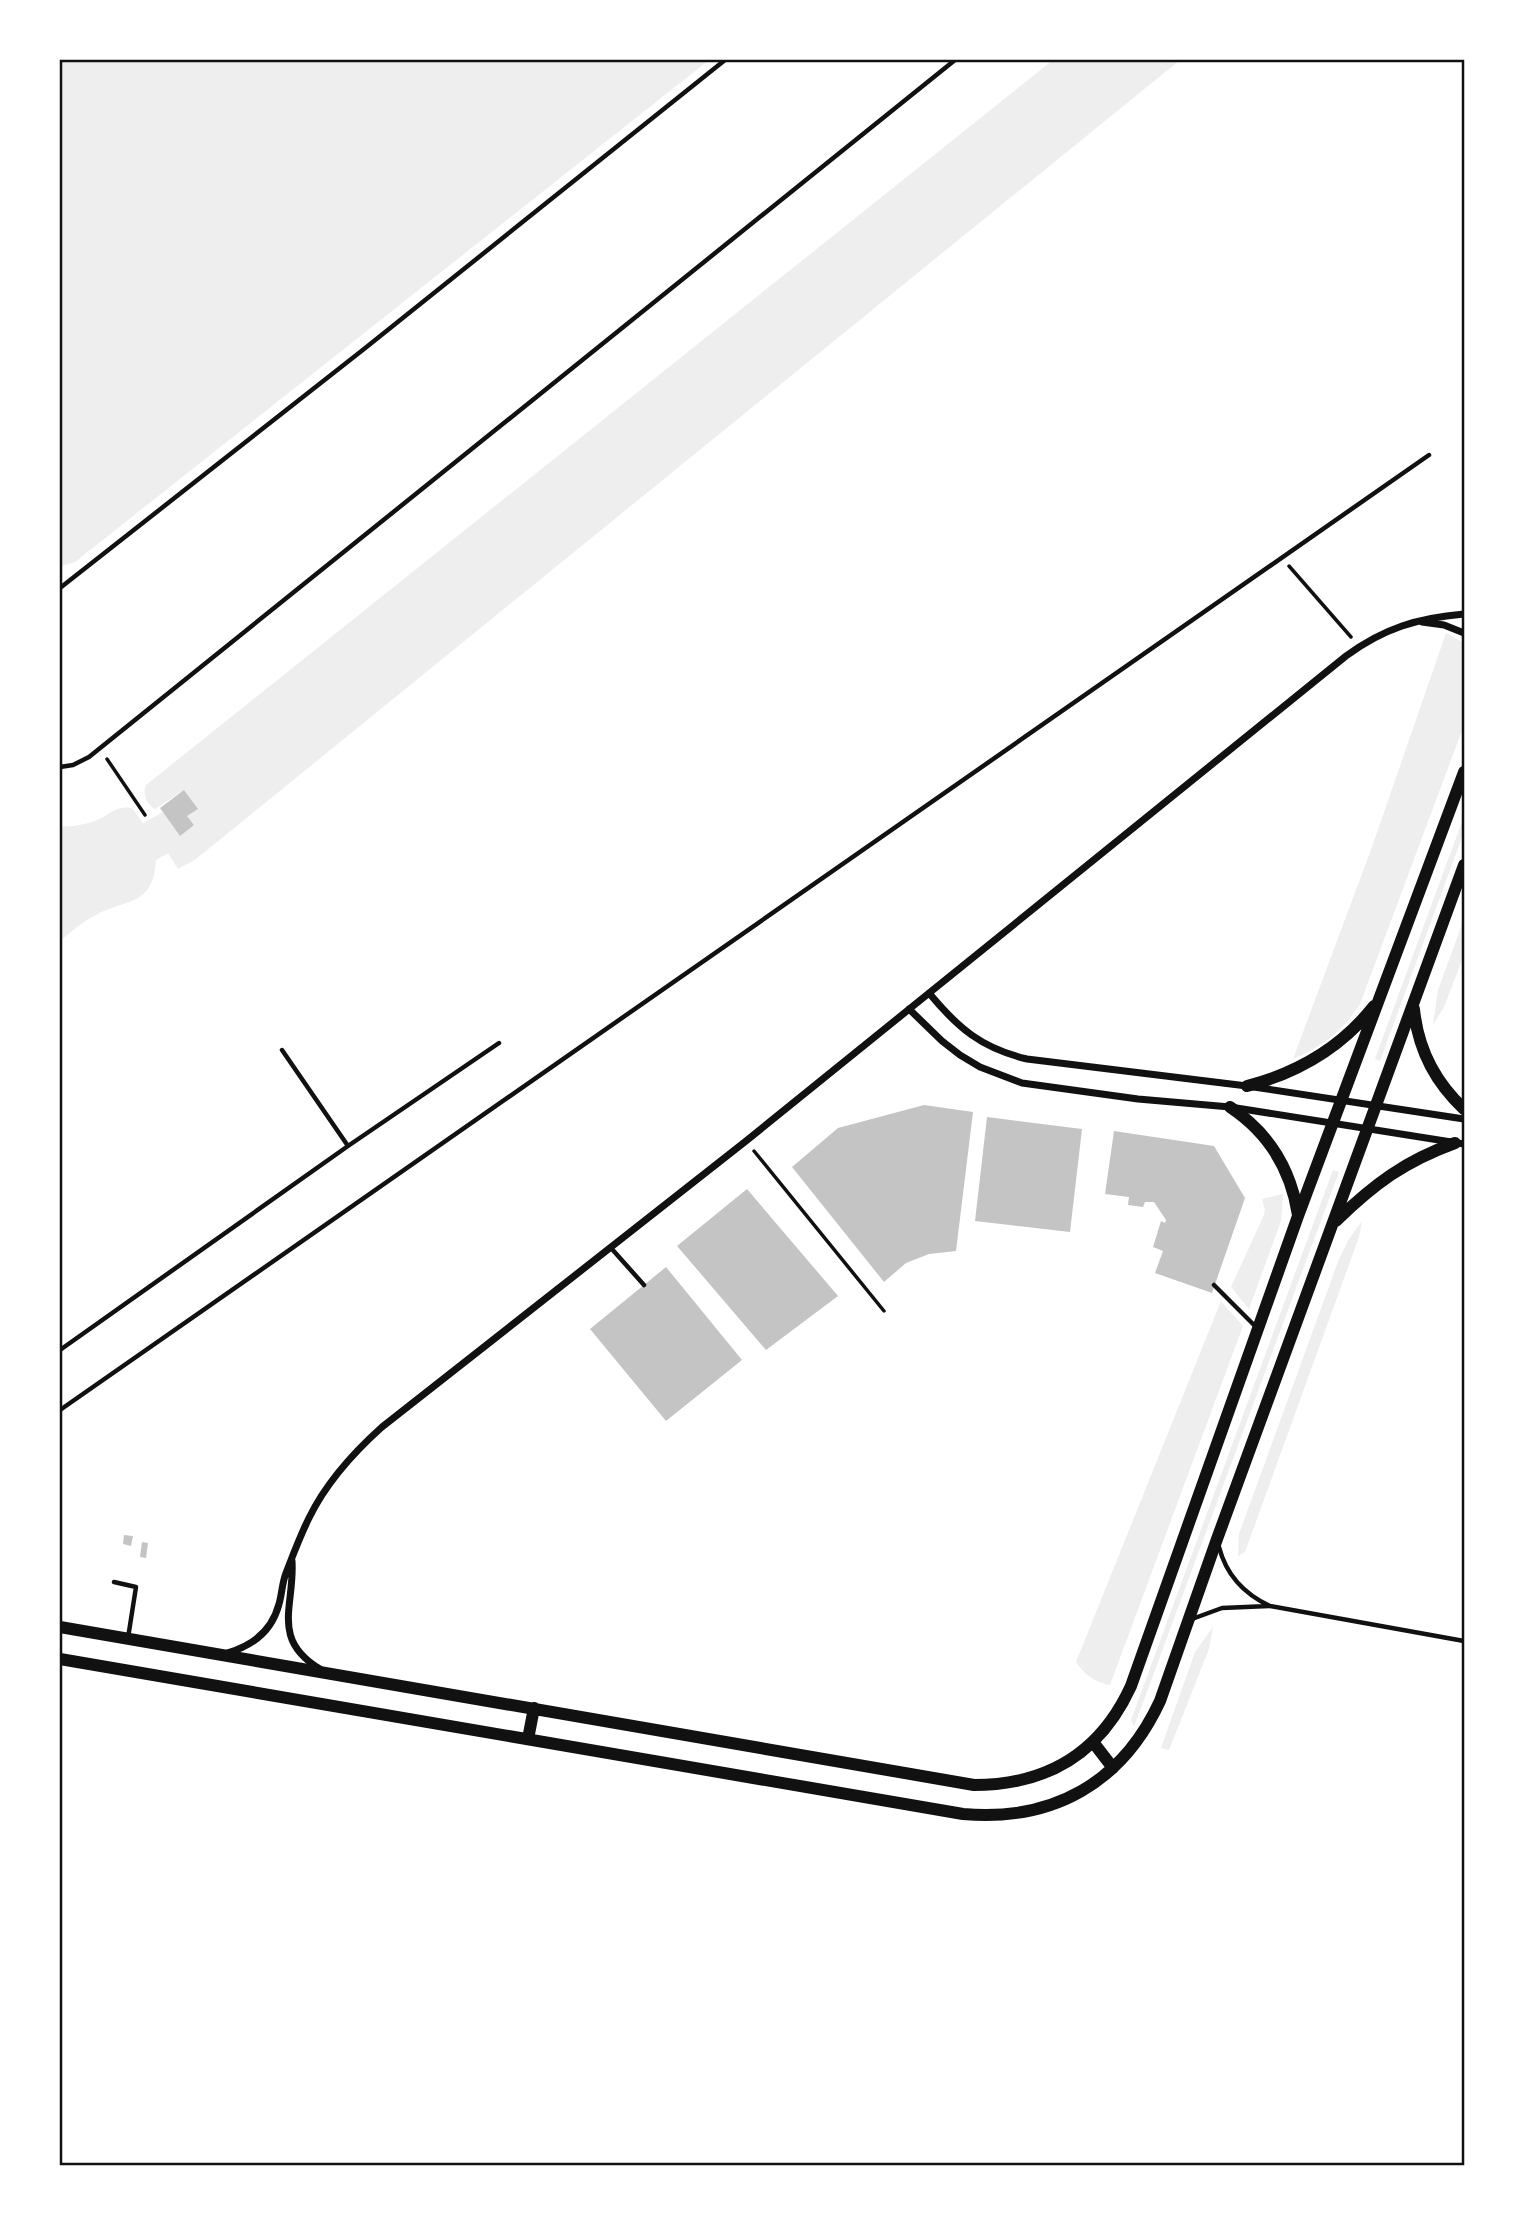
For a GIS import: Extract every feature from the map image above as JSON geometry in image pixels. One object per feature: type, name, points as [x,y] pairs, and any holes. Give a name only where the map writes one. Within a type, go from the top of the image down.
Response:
[{"type":"street","points":[[219,1655],[239,1649],[264,1633],[275,1616],[286,1574],[310,1517],[334,1478],[365,1442],[746,1141],[1359,646],[1387,631],[1438,615],[1465,614]]},
{"type":"street","points":[[1418,622],[1444,625],[1465,633]]},
{"type":"street","points":[[60,1627],[974,1784],[1011,1783],[1047,1773],[1079,1754],[1115,1716],[1131,1686],[1298,1216],[1465,772]]},
{"type":"street","points":[[60,1659],[983,1816],[1024,1813],[1044,1808],[1081,1792],[1113,1768],[1134,1745],[1151,1720],[1465,865]]},
{"type":"street","points":[[929,993],[972,1037],[1007,1054],[1027,1059],[1247,1086],[1465,1119]]},
{"type":"street","points":[[1247,1086],[1283,1075],[1317,1058],[1352,1031],[1380,998]]},
{"type":"street","points":[[1414,1006],[1419,1038],[1431,1069],[1465,1109]]},
{"type":"street","points":[[909,1009],[960,1055],[1001,1076],[1023,1083],[1091,1093],[1230,1107],[1460,1143]]},
{"type":"street","points":[[1230,1107],[1257,1128],[1279,1155],[1292,1184],[1298,1216]]},
{"type":"street","points":[[1333,1223],[1394,1171],[1414,1159],[1460,1143]]},
{"type":"street","points":[[292,1560],[293,1576],[287,1609],[290,1631],[307,1660],[326,1672]]},
{"type":"street","points":[[528,1739],[534,1709]]},
{"type":"street","points":[[1093,1742],[1113,1768]]},
{"type":"lane","points":[[60,588],[375,341],[725,60]]},
{"type":"lane","points":[[60,767],[82,762],[100,748],[955,60]]},
{"type":"lane","points":[[60,1410],[1429,455]]},
{"type":"lane","points":[[60,1350],[348,1146],[499,1043]]},
{"type":"lane","points":[[282,1050],[348,1146]]},
{"type":"lane","points":[[611,1247],[644,1285]]},
{"type":"lane","points":[[1214,1285],[1258,1329]]},
{"type":"lane","points":[[1217,1539],[1224,1563],[1238,1584],[1258,1601],[1270,1606],[1465,1641]]},
{"type":"lane","points":[[114,1582],[136,1587],[128,1639]]},
{"type":"lane","points":[[1187,1622],[1222,1608],[1270,1606]]},
{"type":"path","points":[[1281,557],[1359,646]]},
{"type":"path","points":[[100,748],[145,815]]},
{"type":"path","points":[[746,1141],[884,1311]]},
{"type":"shaded area","points":[[60,60],[709,60],[75,562],[60,566]]},
{"type":"shaded area","points":[[1053,60],[1180,60],[196,859],[178,869],[168,853],[156,860],[154,875],[144,894],[91,918],[60,941],[60,826],[86,824],[123,808],[133,809],[143,823],[163,812],[180,835],[194,825],[187,816],[197,809],[184,790],[155,809],[146,799],[146,785]]},
{"type":"shaded area","points":[[1446,633],[1464,643],[1464,725],[1360,1004],[1331,1037],[1293,1059],[1372,847]]},
{"type":"shaded area","points":[[1464,816],[1464,832],[1380,1061],[1375,1059]]},
{"type":"shaded area","points":[[1464,919],[1464,955],[1444,1007],[1433,1025],[1438,990]]},
{"type":"shaded area","points":[[1333,1170],[1339,1172],[1134,1727],[1131,1720]]},
{"type":"shaded area","points":[[1283,1194],[1281,1221],[1249,1309],[1231,1287],[1264,1215],[1262,1199]]},
{"type":"shaded area","points":[[1362,1221],[1359,1237],[1245,1552],[1238,1556],[1239,1534],[1339,1259]]},
{"type":"shaded area","points":[[1221,1301],[1243,1326],[1110,1685],[1104,1684],[1090,1677],[1076,1662]]},
{"type":"shaded area","points":[[1213,1627],[1209,1649],[1169,1750],[1161,1748],[1195,1652]]},
{"type":"building","points":[[184,790],[198,809],[187,816],[194,825],[180,836],[160,808]]},
{"type":"building","points":[[924,1105],[973,1112],[956,1251],[929,1254],[906,1263],[884,1282],[792,1167],[838,1128]]},
{"type":"building","points":[[987,1117],[1082,1129],[1070,1232],[975,1221]]},
{"type":"building","points":[[1114,1131],[1214,1146],[1245,1198],[1212,1293],[1155,1273],[1163,1251],[1153,1247],[1161,1221],[1165,1223],[1166,1220],[1154,1202],[1145,1202],[1143,1207],[1128,1205],[1129,1197],[1105,1194]]},
{"type":"building","points":[[747,1189],[838,1296],[766,1350],[677,1246]]},
{"type":"building","points":[[666,1267],[742,1360],[666,1421],[590,1329]]},
{"type":"building","points":[[124,1535],[133,1536],[131,1546],[123,1544]]},
{"type":"building","points":[[142,1542],[148,1543],[146,1558],[140,1557]]}]
